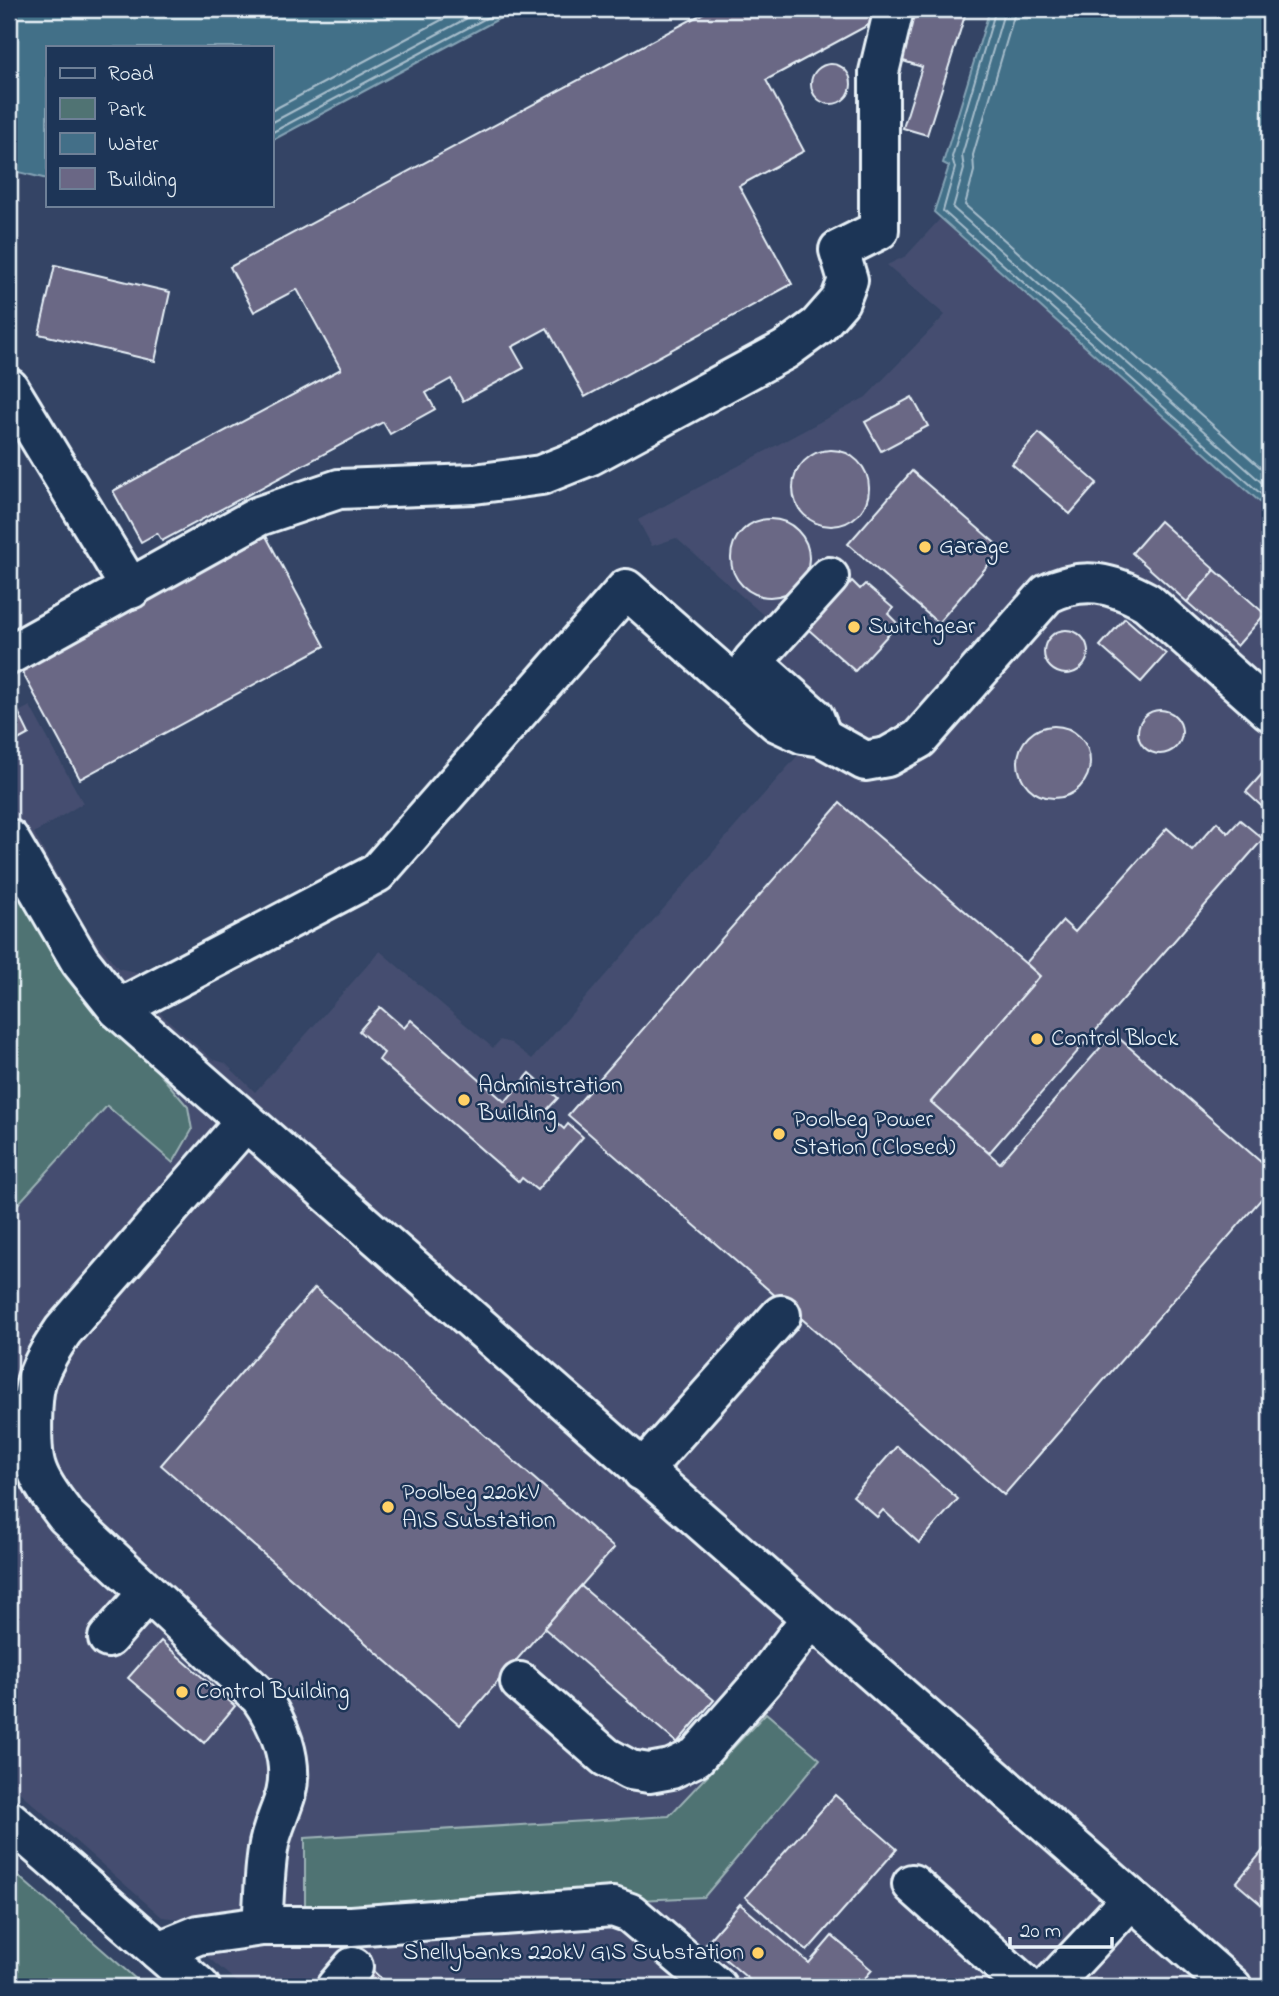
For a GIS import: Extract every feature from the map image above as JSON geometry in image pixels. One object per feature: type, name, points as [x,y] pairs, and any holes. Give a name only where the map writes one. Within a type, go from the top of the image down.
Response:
[{"type":"street","points":[[9,655],[258,516],[339,489],[474,484],[541,475],[591,455],[785,350],[818,326],[840,301],[848,280],[839,250],[879,230],[879,72],[894,9]]},
{"type":"street","points":[[9,388],[131,589]]},
{"type":"street","points":[[822,737],[814,717],[751,662],[829,577]]},
{"type":"street","points":[[118,1009],[377,873],[626,589],[777,722],[803,734],[822,737],[865,761],[887,757],[919,739],[1047,594],[1065,585],[1085,582],[1123,589],[1147,602],[1270,711]]},
{"type":"street","points":[[9,839],[80,961],[118,1009],[1232,1987]]},
{"type":"street","points":[[245,1122],[63,1331],[47,1356],[36,1381],[32,1428],[36,1468],[47,1490],[66,1516],[260,1697],[274,1718],[282,1737],[288,1774],[286,1793],[268,1847],[262,1926]]},
{"type":"street","points":[[642,1471],[781,1315]]},
{"type":"street","points":[[108,1638],[147,1594]]},
{"type":"street","points":[[520,1682],[606,1757],[630,1770],[649,1773],[671,1769],[696,1757],[763,1681],[811,1618]]},
{"type":"street","points":[[9,1820],[200,1987]]},
{"type":"street","points":[[912,1884],[1027,1987]]},
{"type":"street","points":[[1049,1987],[1131,1899]]},
{"type":"street","points":[[159,1951],[198,1935],[262,1926],[351,1926],[613,1907],[630,1913],[718,1987]]},
{"type":"shaded area","points":[[940,219],[1270,511],[1270,1987],[243,1987],[204,1954],[211,1946],[197,1921],[162,1917],[9,1783],[9,717],[30,706],[83,803],[34,833],[87,929],[118,968],[140,973],[161,1014],[212,1059],[225,1063],[255,1092],[380,951],[493,1048],[500,1040],[511,1043],[532,1059],[806,746],[734,662],[770,621],[676,538],[652,546],[638,520],[866,397],[945,315],[887,265],[906,256]]},
{"type":"green space","points":[[9,860],[105,1010],[188,1107],[192,1130],[173,1163],[107,1106],[9,1214]]},
{"type":"green space","points":[[766,1713],[820,1759],[704,1897],[305,1915],[305,1838],[669,1816]]},
{"type":"green space","points":[[9,1868],[145,1987],[9,1987]]},
{"type":"water","points":[[10,9],[517,9],[273,140],[273,46],[46,46],[46,179],[15,171],[9,163]]},
{"type":"water","points":[[990,9],[1270,9],[1270,511],[934,212],[949,166],[943,163]]},
{"type":"building","points":[[711,9],[877,9],[872,23],[766,80],[804,151],[739,186],[792,284],[585,397],[547,328],[512,347],[524,368],[463,401],[451,379],[426,393],[435,409],[390,434],[383,422],[162,541],[157,533],[141,542],[113,491],[341,369],[297,289],[254,312],[230,267]]},
{"type":"building","points":[[913,9],[967,9],[927,135],[903,128],[922,67],[897,59]]},
{"type":"building","points":[[831,64],[839,65],[845,70],[850,76],[850,92],[845,98],[839,103],[831,104],[823,103],[817,98],[812,92],[811,84],[812,76],[817,70],[823,65]]},
{"type":"building","points":[[55,265],[170,292],[155,361],[39,334]]},
{"type":"building","points":[[912,397],[928,426],[881,451],[865,422]]},
{"type":"building","points":[[1039,433],[1097,483],[1070,514],[1012,464]]},
{"type":"building","points":[[831,450],[846,453],[858,461],[866,473],[869,488],[866,503],[858,515],[846,523],[831,526],[816,523],[804,515],[796,503],[793,488],[796,473],[804,461],[816,453]]},
{"type":"building","name":"Garage","points":[[912,471],[1002,549],[938,623],[848,544]]},
{"type":"building","points":[[770,519],[785,522],[798,530],[806,543],[809,558],[806,573],[798,586],[785,594],[770,597],[755,594],[742,586],[734,573],[731,558],[734,543],[742,530],[755,522]]},
{"type":"building","points":[[1160,521],[1215,570],[1187,602],[1132,553]]},
{"type":"building","points":[[266,536],[325,646],[80,779],[20,668]]},
{"type":"building","points":[[1215,570],[1265,614],[1237,646],[1187,602]]},
{"type":"building","name":"Switchgear","points":[[852,581],[860,589],[865,584],[893,608],[888,614],[898,624],[855,671],[809,630]]},
{"type":"building","points":[[1125,618],[1166,654],[1141,682],[1100,646]]},
{"type":"building","points":[[1066,630],[1082,636],[1088,652],[1082,668],[1066,674],[1050,668],[1044,652],[1050,636]]},
{"type":"building","points":[[9,693],[29,734],[9,745]]},
{"type":"building","points":[[1160,710],[1176,716],[1182,732],[1176,748],[1160,754],[1144,748],[1138,732],[1144,716]]},
{"type":"building","points":[[1054,726],[1074,732],[1084,742],[1090,762],[1084,782],[1074,792],[1054,798],[1034,792],[1024,782],[1018,762],[1024,742],[1034,732]]},
{"type":"building","points":[[1270,765],[1270,814],[1246,792]]},
{"type":"building","name":"Poolbeg Power Station (Closed)","points":[[840,803],[1040,976],[931,1102],[1000,1163],[1113,1033],[1270,1170],[1270,1189],[1004,1495],[568,1115]]},
{"type":"building","name":"Control Block","points":[[1240,820],[1263,839],[989,1153],[931,1102],[1040,976],[1026,963],[1063,921],[1075,932],[1167,828],[1192,850],[1217,822],[1228,833]]},
{"type":"building","name":"Administration Building","points":[[380,1007],[404,1028],[411,1020],[505,1102],[530,1073],[558,1098],[545,1112],[564,1129],[568,1124],[583,1137],[537,1190],[522,1178],[519,1182],[379,1060],[384,1053],[359,1031]]},
{"type":"building","name":"Poolbeg 220kV AIS Substation","points":[[315,1288],[614,1548],[460,1725],[161,1465]]},
{"type":"building","points":[[897,1446],[958,1499],[919,1543],[883,1510],[877,1517],[853,1496]]},
{"type":"building","points":[[581,1586],[714,1700],[677,1743],[544,1628]]},
{"type":"building","name":"Control Building","points":[[161,1641],[235,1706],[204,1743],[128,1678]]},
{"type":"building","points":[[835,1795],[897,1849],[807,1951],[745,1897]]},
{"type":"building","points":[[1270,1842],[1270,1912],[1236,1883]]},
{"type":"building","name":"Shellybanks 220kV GIS Substation","points":[[740,1904],[809,1963],[832,1936],[872,1970],[857,1987],[758,1987],[706,1943]]},
{"type":"building","points":[[370,1968],[384,1981],[378,1987],[358,1987]]},
{"type":"place","name":"Garage","points":[[925,547]]},
{"type":"place","name":"Switchgear","points":[[854,627]]},
{"type":"place","name":"Control Block","points":[[1037,1039]]},
{"type":"place","name":"Administration Building","points":[[464,1100]]},
{"type":"place","name":"Poolbeg Power Station (Closed)","points":[[779,1134]]},
{"type":"place","name":"Poolbeg 220kV AIS Substation","points":[[388,1507]]},
{"type":"place","name":"Control Building","points":[[182,1692]]},
{"type":"place","name":"Shellybanks 220kV GIS Substation","points":[[758,1953]]}]
